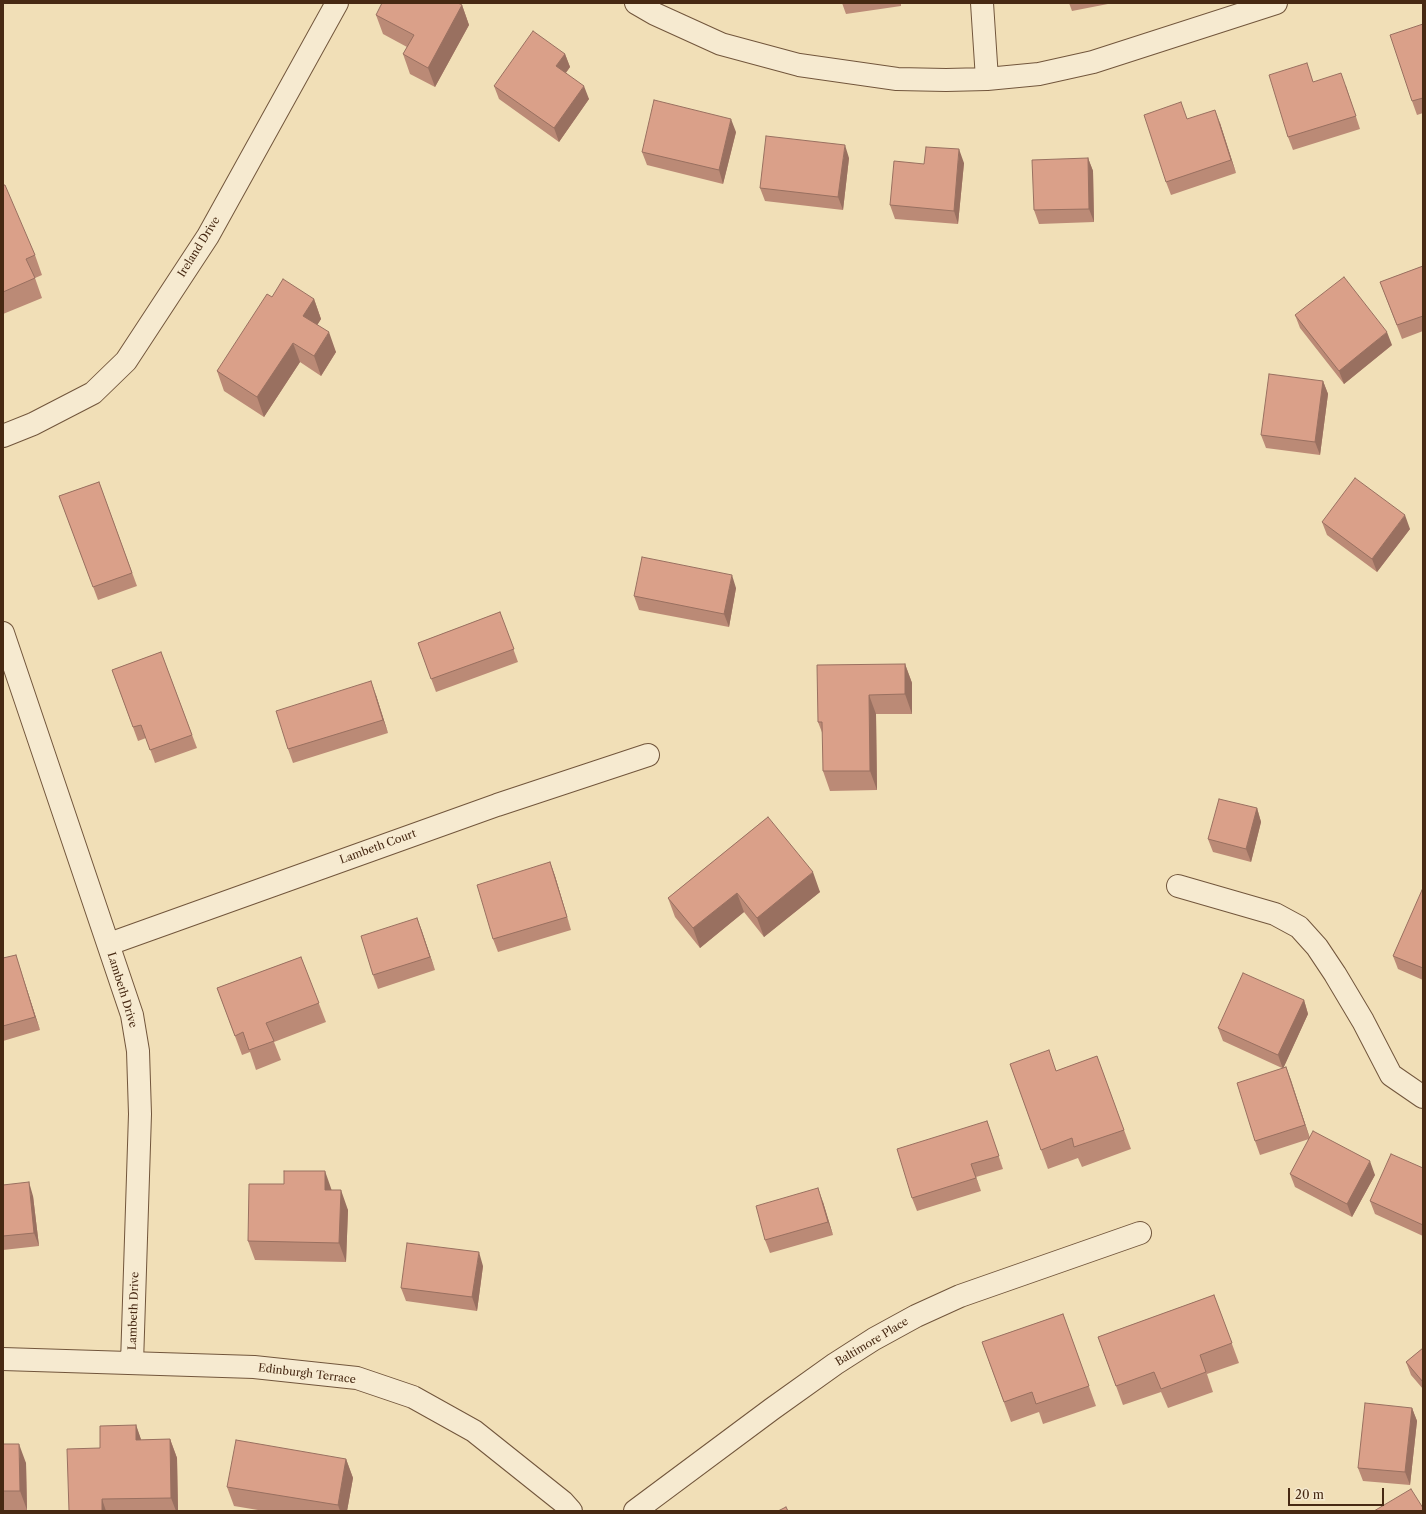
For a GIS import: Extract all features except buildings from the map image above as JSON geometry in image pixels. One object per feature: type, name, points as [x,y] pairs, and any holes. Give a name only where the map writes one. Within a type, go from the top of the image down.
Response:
[{"type":"street","name":"Ireland Drive","points":[[3,436],[33,424],[93,393],[126,361],[208,236],[337,3]]},
{"type":"street","points":[[636,3],[655,14],[721,44],[799,65],[898,79],[946,80],[987,79],[1039,74],[1093,62],[1276,3]]},
{"type":"street","points":[[982,3],[987,79]]},
{"type":"street","name":"Lambeth Drive","points":[[3,634],[132,1015],[138,1050],[140,1114],[132,1363]]},
{"type":"street","name":"Lambeth Court","points":[[109,944],[497,805],[648,755]]},
{"type":"street","points":[[1178,886],[1275,914],[1299,927],[1317,946],[1363,1021],[1391,1075],[1423,1097]]},
{"type":"street","name":"Baltimore Place","points":[[635,1511],[772,1409],[835,1364],[874,1339],[916,1316],[960,1296],[1140,1233]]},
{"type":"street","name":"Edinburgh Terrace","points":[[3,1359],[254,1367],[357,1378],[413,1397],[474,1431],[563,1502],[571,1511]]}]
